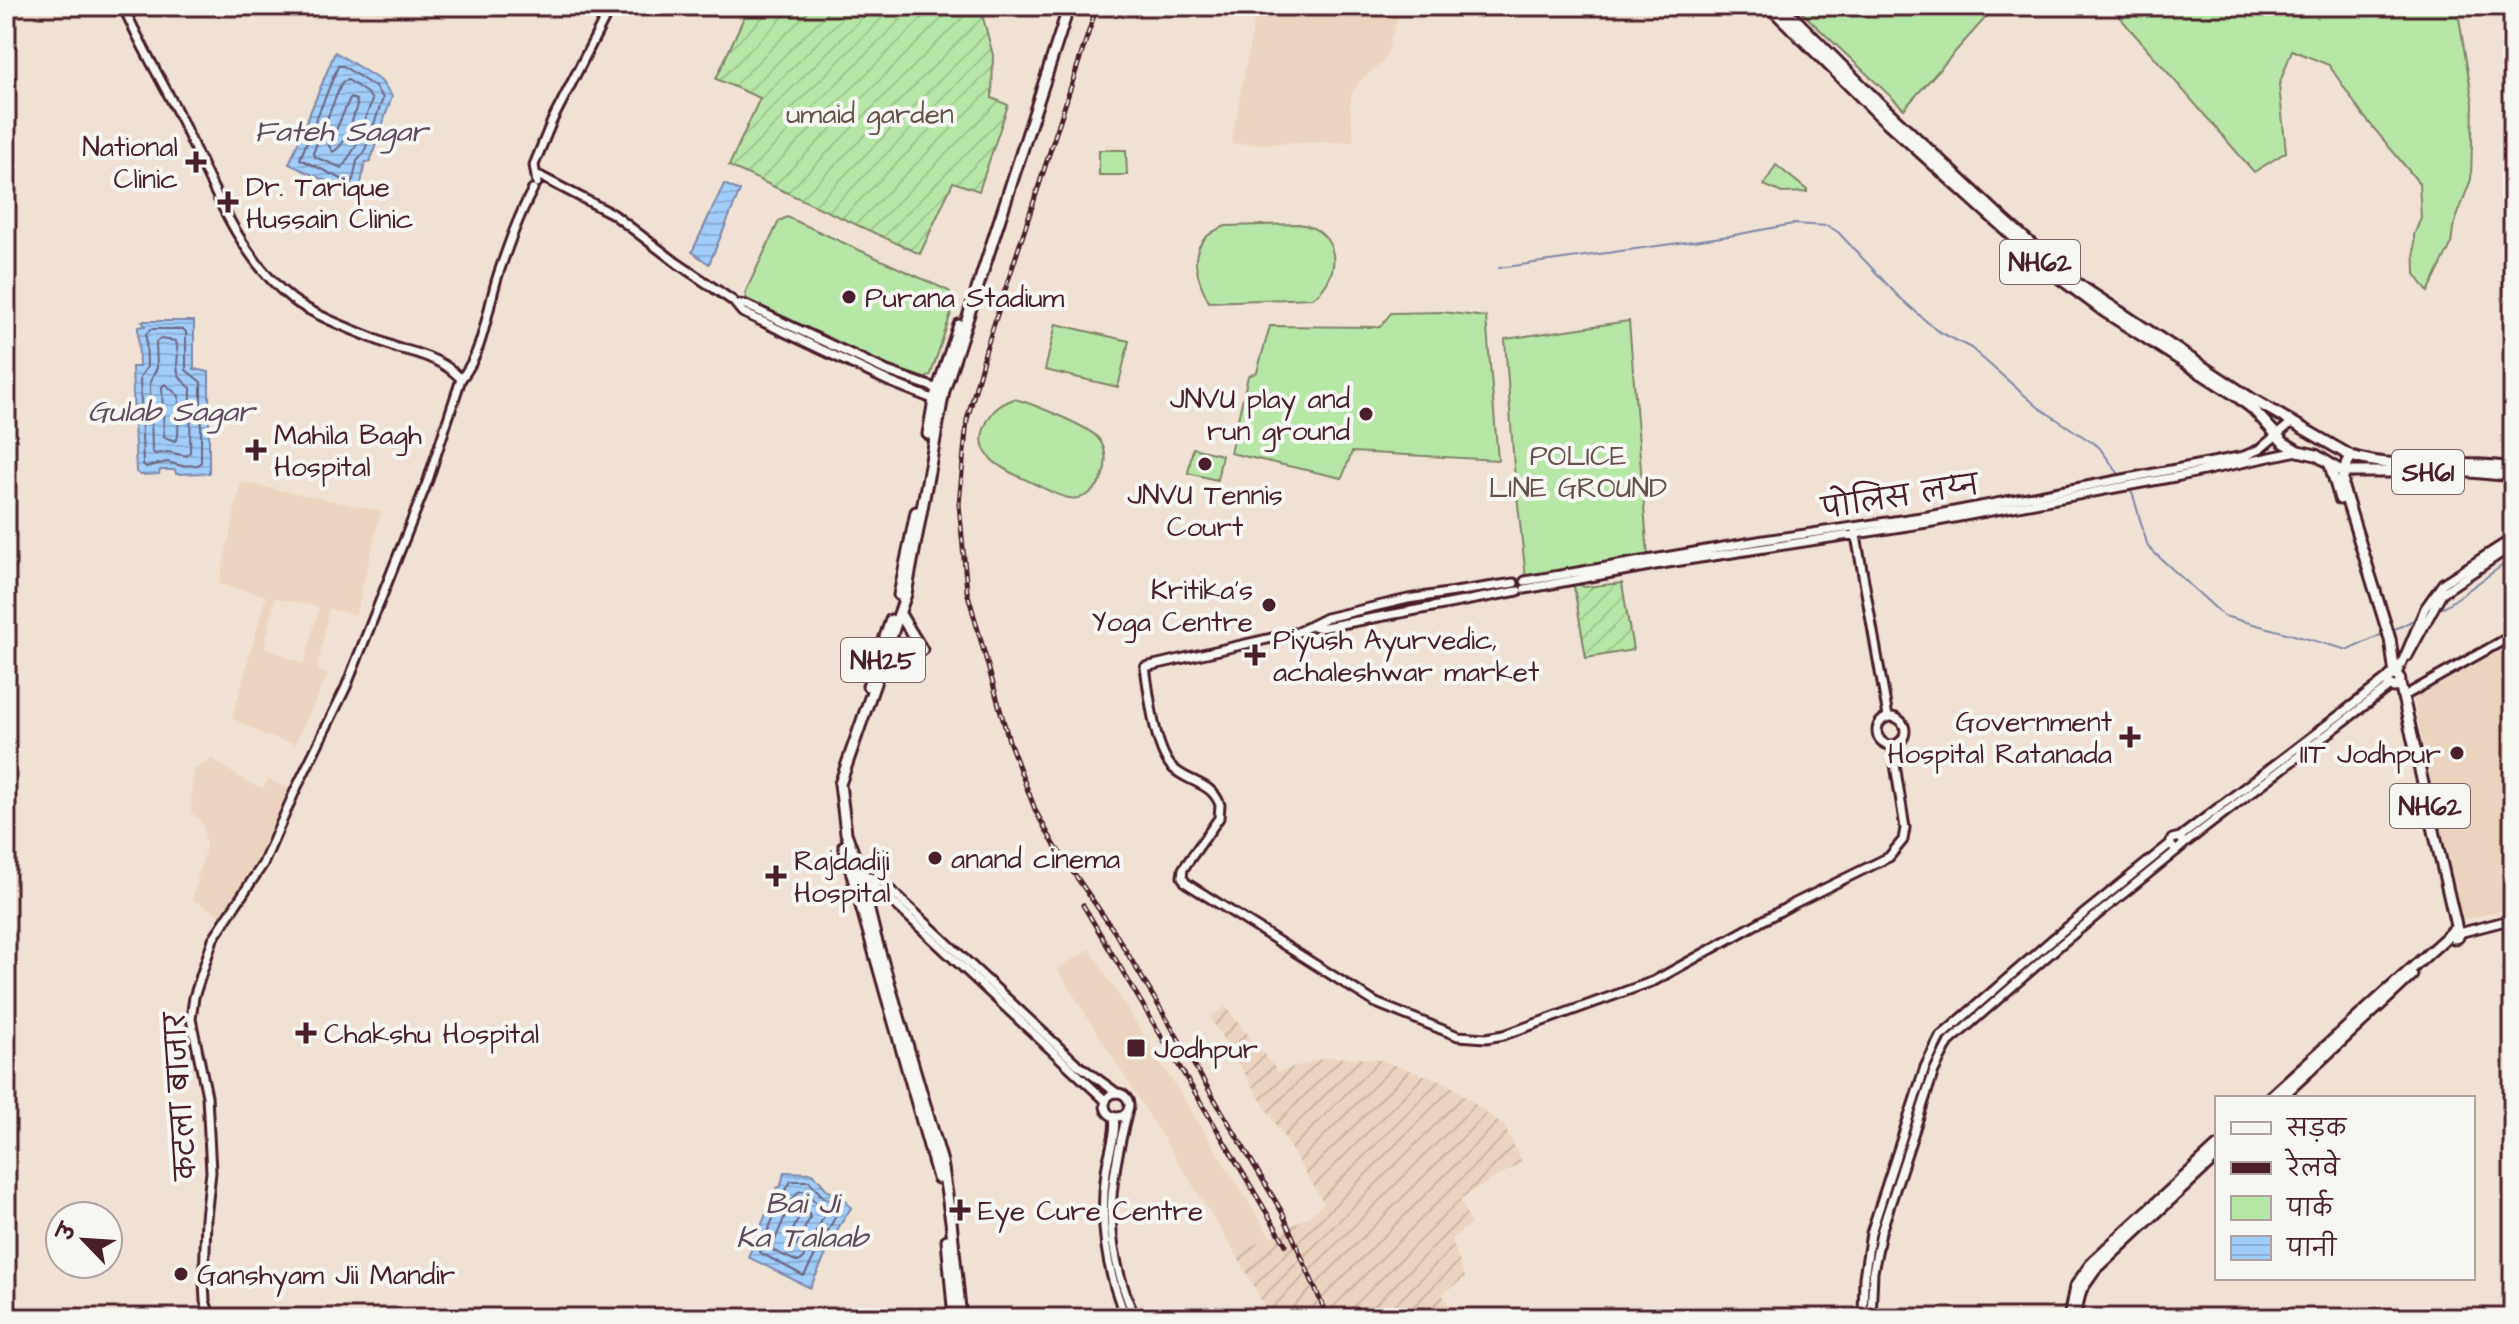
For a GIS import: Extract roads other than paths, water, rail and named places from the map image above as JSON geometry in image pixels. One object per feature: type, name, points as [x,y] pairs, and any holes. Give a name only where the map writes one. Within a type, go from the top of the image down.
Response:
[{"type":"main road","name":"NH25","points":[[941,390],[1063,6]]},
{"type":"main road","name":"NH25","points":[[855,870],[840,833],[834,797],[835,782],[900,595],[937,401],[1069,6]]},
{"type":"main road","name":"NH62","points":[[1769,6],[1850,88],[2036,258],[2105,312],[2235,395],[2264,420],[2275,435],[2298,451],[2316,455],[2343,472],[2343,488],[2390,639],[2394,679],[2404,696],[2455,933]]},
{"type":"main road","name":"NH62","points":[[1782,6],[1862,88],[2073,281],[2291,423],[2351,456]]},
{"type":"main road","name":"NH25","points":[[937,401],[914,565],[900,614],[840,784],[843,822],[935,1164],[947,1231],[954,1318]]},
{"type":"main road","points":[[2343,472],[2351,456]]},
{"type":"main road","name":"SH61","points":[[2351,456],[2377,463],[2474,463],[2513,468]]},
{"type":"main road","name":"NH62","points":[[2330,465],[2380,626],[2455,933]]},
{"type":"main road","name":"SH61","points":[[2343,472],[2471,472],[2513,476]]},
{"type":"main road","points":[[900,614],[922,650]]},
{"type":"main road","name":"NH25","points":[[858,882],[942,1162],[961,1318]]},
{"type":"main road","points":[[2271,1096],[2455,933]]},
{"type":"main road","points":[[2282,1096],[2455,933]]},
{"type":"main road","points":[[2072,1318],[2075,1287],[2093,1261],[2215,1149]]},
{"type":"main road","points":[[2072,1318],[2081,1290],[2095,1270],[2215,1158]]},
{"type":"street","points":[[123,6],[142,49],[177,110],[240,236],[251,256],[273,282],[304,306],[397,348],[450,367],[461,379]]},
{"type":"street","points":[[611,6],[562,97],[534,165],[536,174],[613,214],[737,304],[742,312],[937,401]]},
{"type":"street","name":"कटला बाजार","points":[[211,1318],[205,1301],[204,1282],[211,1172],[208,1111],[191,1019],[194,997],[213,939],[263,864],[346,687],[428,480],[461,379],[472,366],[498,275],[517,223],[535,186],[536,174]]},
{"type":"street","points":[[737,304],[746,305],[887,371],[941,390]]},
{"type":"street","points":[[2136,480],[2254,453],[2291,423]]},
{"type":"street","points":[[1313,626],[1320,628],[1523,587],[2298,451]]},
{"type":"street","points":[[1854,530],[1888,717]]},
{"type":"street","points":[[1871,1318],[1873,1272],[1881,1232],[1934,1071],[1949,1042],[2060,945],[2176,851],[2182,841],[2394,679],[2443,583],[2513,538]]},
{"type":"street","points":[[2425,615],[2449,586],[2513,545]]},
{"type":"street","points":[[1523,587],[1519,579],[1514,583],[1408,599],[1326,618],[1313,626],[1255,643],[1145,667],[1160,743],[1167,759],[1178,772],[1209,788],[1220,805],[1219,818],[1183,869],[1182,877],[1186,883],[1376,1003],[1458,1036],[1504,1035],[1654,981],[1791,905],[1889,857],[1903,840],[1905,828],[1892,745]]},
{"type":"street","points":[[2404,696],[2513,635]]},
{"type":"street","points":[[1888,717],[1898,718],[1905,730],[1901,741],[1892,745],[1885,743],[1878,733],[1878,726],[1888,717]]},
{"type":"street","points":[[1863,1318],[1864,1277],[1871,1233],[1925,1067],[1940,1037],[2054,938],[2170,844],[2173,837],[2182,841]]},
{"type":"street","points":[[2170,844],[2176,851]]},
{"type":"street","points":[[855,870],[883,883],[1077,1064],[1127,1097],[1128,1110],[1117,1150],[1110,1214],[1113,1251],[1135,1318]]},
{"type":"street","points":[[858,882],[881,891],[1106,1101],[1106,1111],[1114,1117],[1122,1116],[1128,1110]]},
{"type":"street","points":[[2455,933],[2513,919]]},
{"type":"street","points":[[1106,1101],[1117,1093]]},
{"type":"street","points":[[1114,1117],[1104,1191],[1103,1234],[1113,1282],[1126,1318]]},
{"type":"water","name":"Fateh Sagar","points":[[335,52],[381,81],[392,96],[370,162],[365,162],[361,184],[354,194],[289,164]]},
{"type":"water","points":[[724,184],[740,191],[709,264],[692,252]]},
{"type":"water","name":"Gulab Sagar","points":[[142,321],[194,321],[194,369],[209,372],[209,473],[176,474],[175,470],[160,470],[159,474],[141,475],[136,472],[132,367],[139,367],[138,327],[145,326]]},
{"type":"water","name":"Bai Ji Ka Talaab","points":[[784,1172],[813,1173],[828,1191],[843,1197],[851,1208],[810,1288],[748,1257],[777,1188],[781,1186]]},
{"type":"waterway","points":[[1499,268],[1793,224],[1828,226],[1838,232],[1897,295],[1936,330],[1971,348],[2038,407],[2099,447],[2121,477]]},
{"type":"waterway","points":[[2129,489],[2148,547],[2224,616],[2348,650],[2385,633]]},
{"type":"waterway","points":[[2435,611],[2503,565]]},
{"type":"waterway","points":[[2391,631],[2418,618]]},
{"type":"railway","points":[[1097,6],[986,349],[967,420],[959,504],[967,591],[1009,741],[1036,812],[1055,846],[1114,931],[1282,1212],[1328,1318]]},
{"type":"railway","points":[[1083,905],[1286,1245]]},
{"type":"place","name":"National Clinic","points":[[196,162]]},
{"type":"place","name":"Dr. Tarique Hussain Clinic","points":[[228,202]]},
{"type":"place","name":"Purana Stadium","points":[[849,297]]},
{"type":"place","name":"JNVU play and run ground","points":[[1366,414]]},
{"type":"place","name":"Mahila Bagh Hospital","points":[[256,450]]},
{"type":"place","name":"JNVU Tennis Court","points":[[1205,464]]},
{"type":"place","name":"Kritika's Yoga Centre","points":[[1269,605]]},
{"type":"place","name":"Piyush Ayurvedic, achaleshwar market","points":[[1255,655]]},
{"type":"place","name":"Government Hospital Ratanada","points":[[2130,737]]},
{"type":"place","name":"IIT Jodhpur","points":[[2457,753]]},
{"type":"place","name":"anand cinema","points":[[935,858]]},
{"type":"place","name":"Rajdadiji Hospital","points":[[776,876]]},
{"type":"place","name":"Chakshu Hospital","points":[[306,1033]]},
{"type":"place","name":"Jodhpur","points":[[1136,1048]]},
{"type":"place","name":"Eye Cure Centre","points":[[960,1210]]},
{"type":"place","name":"Ganshyam Jii Mandir","points":[[181,1274]]},
{"type":"park label","name":"umaid garden","points":[[870,113]]},
{"type":"park label","name":"POLICE LINE GROUND","points":[[1578,471]]}]
